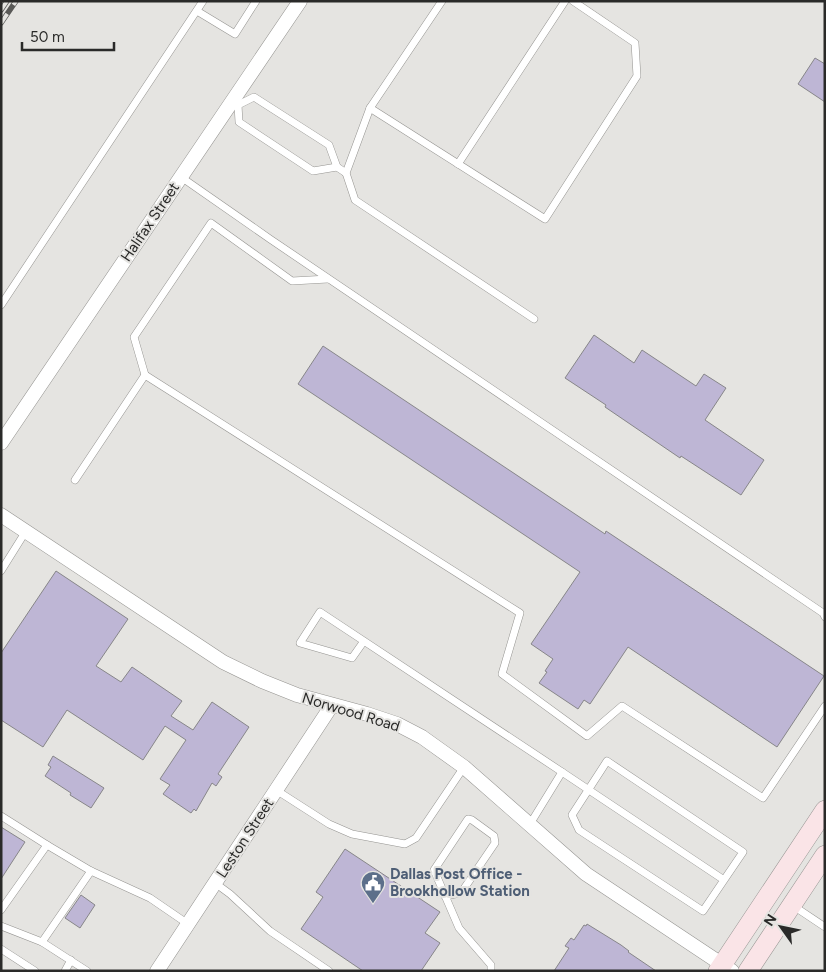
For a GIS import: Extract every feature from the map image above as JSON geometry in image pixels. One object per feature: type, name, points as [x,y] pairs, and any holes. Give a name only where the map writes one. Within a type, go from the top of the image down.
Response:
[{"type":"main road","points":[[724,969],[825,810]]},
{"type":"main road","points":[[748,971],[825,855]]},
{"type":"street","name":"Halifax Street","points":[[1,443],[180,177],[235,103],[300,1]]},
{"type":"street","name":"Norwood Road","points":[[1,514],[223,662],[297,695],[397,724],[422,737],[464,767],[586,874],[724,969]]},
{"type":"street","name":"Leston Street","points":[[157,971],[332,705]]},
{"type":"lane","points":[[1,305],[203,1]]},
{"type":"lane","points":[[197,11],[235,34],[256,1]]},
{"type":"lane","points":[[346,173],[370,108],[442,1]]},
{"type":"lane","points":[[458,164],[566,1]]},
{"type":"lane","points":[[370,108],[545,219],[637,76],[635,43],[573,1]]},
{"type":"lane","points":[[337,167],[313,170],[239,122],[235,103],[254,97],[330,145],[337,167],[346,173],[355,200],[534,319]]},
{"type":"lane","points":[[180,177],[822,613],[825,617]]},
{"type":"lane","points":[[328,279],[292,281],[211,223],[134,337],[145,375],[520,613],[502,674],[588,736],[622,706],[763,798],[825,706]]},
{"type":"lane","points":[[75,480],[145,375]]},
{"type":"lane","points":[[1,571],[26,531]]},
{"type":"lane","points":[[364,641],[352,658],[300,643],[320,612],[364,641],[562,772],[724,880]]},
{"type":"lane","points":[[607,761],[743,852],[724,880],[703,911],[579,830],[572,816],[607,761]]},
{"type":"lane","points":[[276,790],[329,824],[352,834],[405,844],[416,838],[464,767]]},
{"type":"lane","points":[[530,824],[562,772]]},
{"type":"lane","points":[[1,816],[91,871],[150,898],[188,924]]},
{"type":"lane","points":[[445,896],[461,893],[495,843],[494,836],[472,820],[468,819],[434,870],[445,896],[460,928],[491,965],[492,971]]},
{"type":"lane","points":[[1,910],[47,845]]},
{"type":"lane","points":[[42,942],[91,871]]},
{"type":"lane","points":[[215,883],[230,894],[270,931],[329,971]]},
{"type":"lane","points":[[792,905],[825,927]]},
{"type":"lane","points":[[1,926],[42,942],[87,971]]},
{"type":"lane","points":[[1,949],[35,971]]},
{"type":"lane","points":[[64,971],[71,960]]},
{"type":"building","points":[[815,58],[825,64],[825,102],[798,84]]},
{"type":"building","points":[[594,335],[634,363],[642,350],[696,386],[704,374],[726,388],[705,420],[764,460],[741,495],[681,456],[680,458],[565,378]]},
{"type":"building","points":[[323,346],[605,534],[606,531],[824,676],[777,747],[628,647],[590,704],[584,700],[578,709],[539,683],[553,659],[531,644],[580,572],[298,384]]},
{"type":"building","points":[[56,571],[128,619],[96,666],[121,682],[132,667],[182,701],[171,716],[193,730],[212,702],[249,727],[218,774],[222,777],[216,786],[212,783],[196,811],[194,809],[191,813],[163,794],[170,785],[160,779],[186,740],[165,726],[143,760],[67,710],[43,747],[1,720],[1,653]]},
{"type":"building","points":[[53,756],[104,788],[91,808],[45,776],[51,767],[48,765]]},
{"type":"building","points":[[1,827],[25,842],[1,879]]},
{"type":"building","name":"Dallas Post Office - Brookhollow Station","points":[[345,849],[440,912],[425,933],[440,943],[421,971],[363,971],[301,929],[323,897],[316,892]]},
{"type":"building","points":[[81,895],[95,905],[80,928],[65,918]]},
{"type":"building","points":[[587,924],[621,945],[656,971],[554,971],[569,948],[565,946],[571,938],[574,940],[584,925],[586,926]]},
{"type":"railway","points":[[1,10],[7,1]]},
{"type":"railway","points":[[1,23],[16,1]]},
{"type":"place","name":"Dallas Post Office - Brookhollow Station","points":[[373,904]]}]
